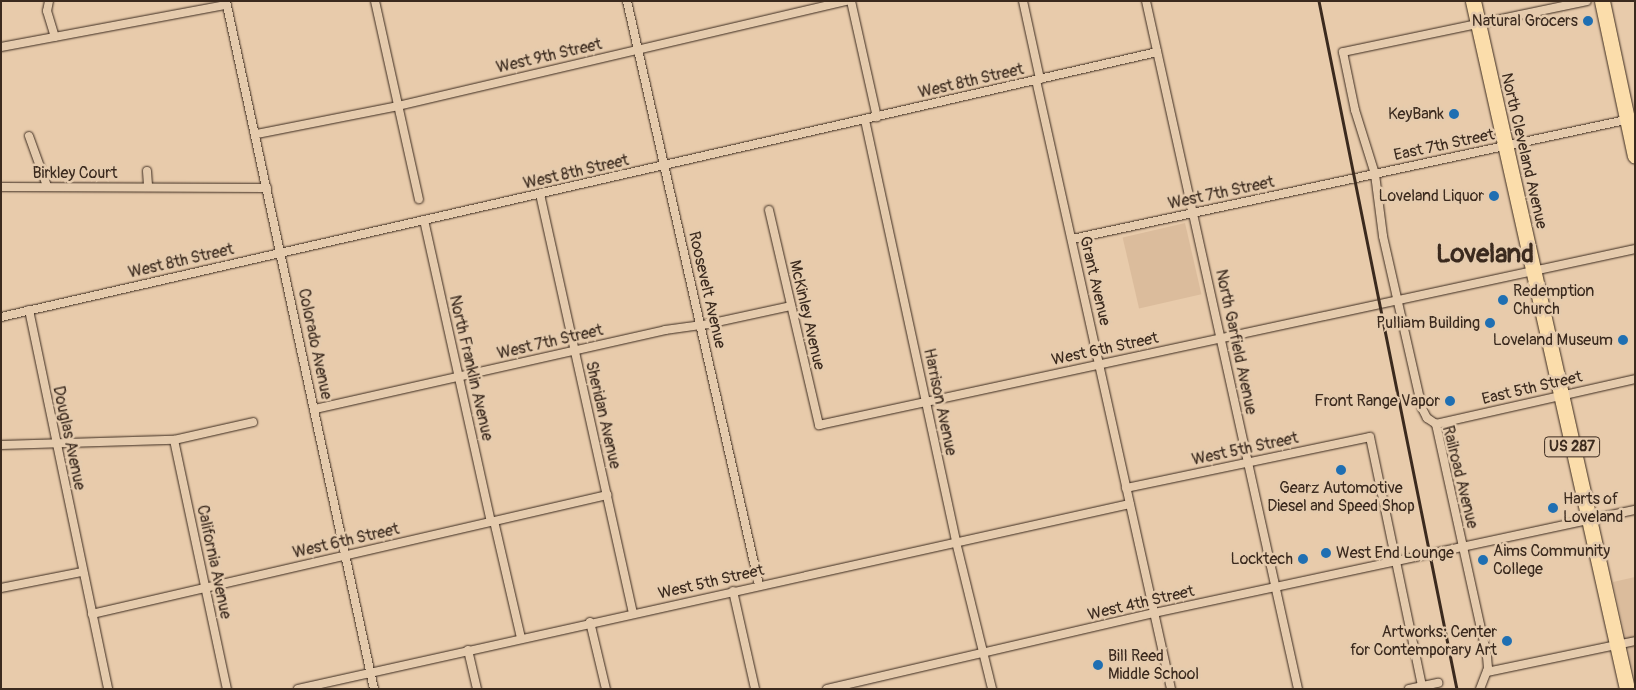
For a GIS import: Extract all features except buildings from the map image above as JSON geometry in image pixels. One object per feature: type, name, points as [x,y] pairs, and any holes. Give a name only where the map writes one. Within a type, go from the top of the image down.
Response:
[{"type":"highway","name":"North Cleveland Avenue","points":[[1473,1],[1627,689]]},
{"type":"highway","points":[[1602,1],[1631,119],[1635,156]]},
{"type":"street","points":[[49,1],[47,11],[55,37]]},
{"type":"street","points":[[375,1],[418,198]]},
{"type":"street","name":"Roosevelt Avenue","points":[[626,1],[665,166],[758,585]]},
{"type":"street","points":[[849,1],[877,117]]},
{"type":"street","name":"West 9th Street","points":[[257,134],[398,106],[849,1]]},
{"type":"street","name":"Grant Avenue","points":[[1023,1],[1038,80],[1130,504]]},
{"type":"street","name":"North Garfield Avenue","points":[[1146,1],[1298,689]]},
{"type":"street","points":[[1478,24],[1587,1]]},
{"type":"street","points":[[1,47],[226,3]]},
{"type":"street","name":"Colorado Avenue","points":[[226,3],[257,134],[374,689]]},
{"type":"street","name":"Railroad Avenue","points":[[1478,24],[1343,52],[1355,110],[1376,174],[1383,236],[1422,408],[1427,418],[1436,424],[1488,661],[1487,672]]},
{"type":"street","name":"West 8th Street","points":[[1,317],[1157,52]]},
{"type":"street","name":"East 7th Street","points":[[1376,174],[1631,119]]},
{"type":"street","name":"Harrison Avenue","points":[[865,120],[956,542],[985,653],[992,689]]},
{"type":"street","points":[[29,136],[47,186]]},
{"type":"street","points":[[147,171],[148,187]]},
{"type":"street","name":"West 7th Street","points":[[1072,239],[1376,174]]},
{"type":"street","name":"Birkley Court","points":[[1,187],[268,188]]},
{"type":"street","name":"Sheridan Avenue","points":[[540,194],[633,613]]},
{"type":"street","name":"McKinley Avenue","points":[[769,210],[819,425]]},
{"type":"street","name":"North Franklin Avenue","points":[[424,220],[458,376],[521,638]]},
{"type":"street","name":"West 6th Street","points":[[819,425],[1635,249]]},
{"type":"street","name":"West 7th Street","points":[[315,409],[458,376],[791,306]]},
{"type":"street","name":"Douglas Avenue","points":[[29,310],[92,614]]},
{"type":"street","name":"East 5th Street","points":[[1436,424],[1635,379]]},
{"type":"street","points":[[1,445],[57,445],[174,440],[253,422]]},
{"type":"street","name":"West 5th Street","points":[[1126,488],[1370,437],[1395,562]]},
{"type":"street","name":"California Avenue","points":[[174,440],[227,689]]},
{"type":"street","name":"West 6th Street","points":[[92,614],[607,495]]},
{"type":"street","points":[[1130,504],[1171,689]]},
{"type":"street","name":"West 5th Street","points":[[298,689],[590,622],[1130,504]]},
{"type":"street","name":"West 4th Street","points":[[826,689],[1154,613],[1635,510]]},
{"type":"street","points":[[1395,562],[1422,686]]},
{"type":"street","points":[[1,588],[82,572]]},
{"type":"street","points":[[733,591],[755,689]]},
{"type":"street","points":[[92,614],[108,689]]},
{"type":"street","points":[[590,622],[606,689]]},
{"type":"street","points":[[1480,689],[1487,672],[1635,641]]},
{"type":"street","points":[[468,650],[477,689]]},
{"type":"street","points":[[1409,689],[1438,683]]},
{"type":"shaded area","points":[[1185,223],[1201,294],[1139,309],[1123,237]]},
{"type":"shaded area","points":[[1635,577],[1635,679],[1613,582]]},
{"type":"railway","points":[[1319,1],[1457,689]]},
{"type":"place","name":"Natural Grocers","points":[[1588,21]]},
{"type":"place","name":"KeyBank","points":[[1454,114]]},
{"type":"place","name":"Loveland Liquor","points":[[1494,196]]},
{"type":"place","name":"Redemption Church","points":[[1503,300]]},
{"type":"place","name":"Pulliam Building","points":[[1490,323]]},
{"type":"place","name":"Loveland Museum","points":[[1623,340]]},
{"type":"place","name":"Front Range Vapor","points":[[1450,401]]},
{"type":"place","name":"Gearz Automotive Diesel and Speed Shop","points":[[1341,470]]},
{"type":"place","name":"Harts of Loveland","points":[[1553,508]]},
{"type":"place","name":"West End Lounge","points":[[1326,553]]},
{"type":"place","name":"Locktech","points":[[1303,559]]},
{"type":"place","name":"Aims Community College","points":[[1483,560]]},
{"type":"place","name":"Artworks: Center for Contemporary Art","points":[[1507,641]]},
{"type":"place","name":"Bill Reed Middle School","points":[[1098,665]]},
{"type":"district","name":"Loveland","points":[[1485,255]]}]
